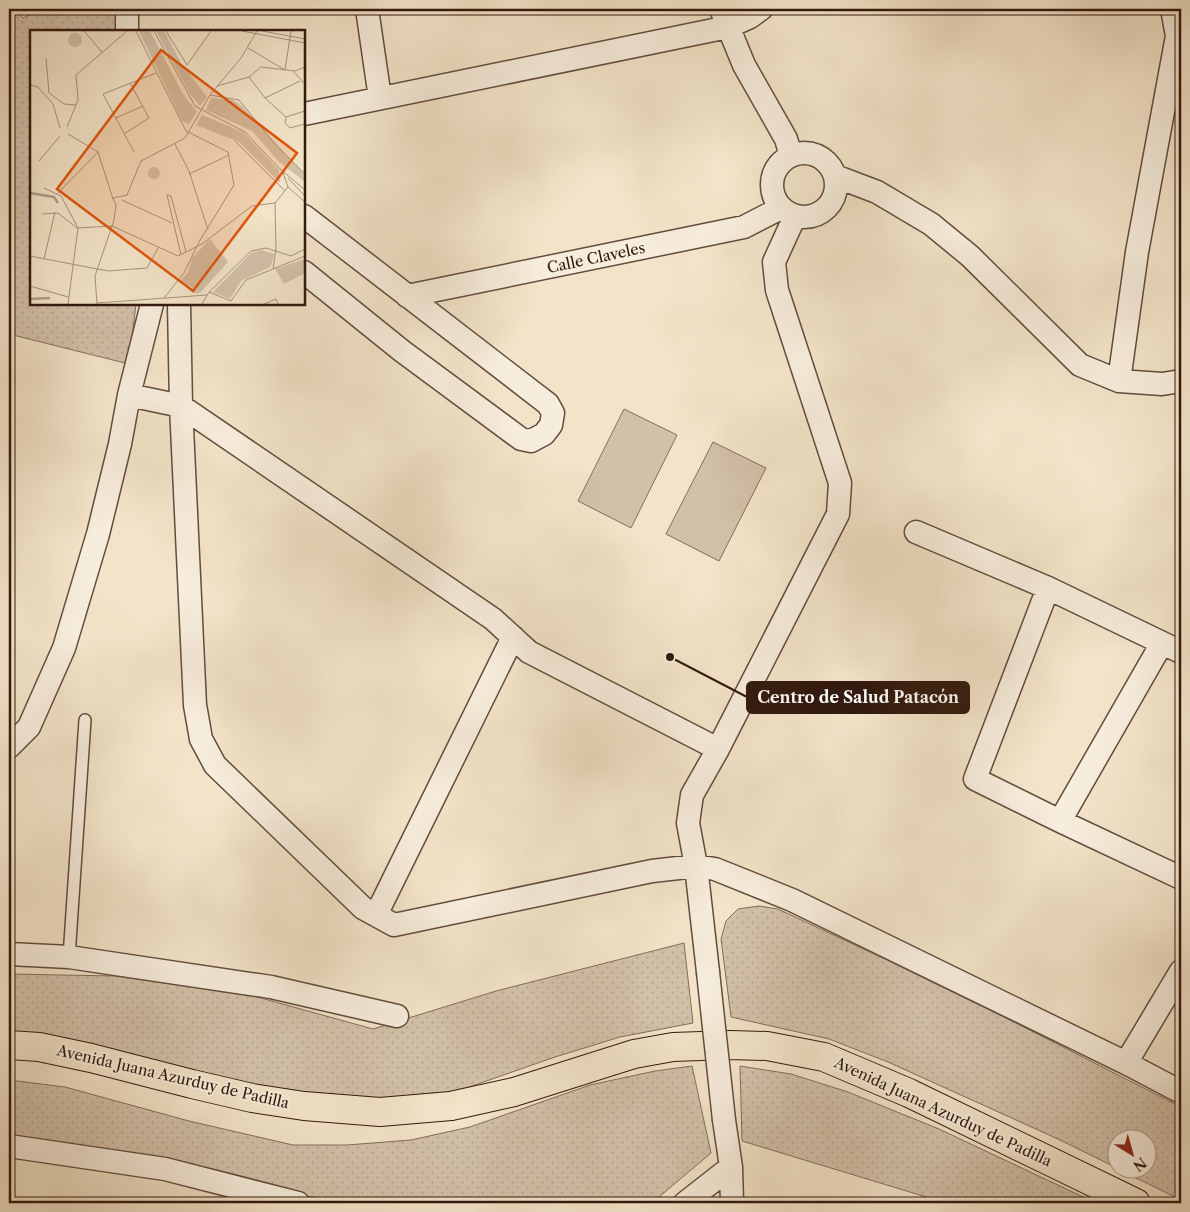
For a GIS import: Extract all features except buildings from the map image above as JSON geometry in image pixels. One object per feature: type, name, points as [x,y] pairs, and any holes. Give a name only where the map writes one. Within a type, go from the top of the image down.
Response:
[{"type":"main road","name":"Avenida Juana Azurduy de Padilla","points":[[9,1045],[39,1047],[91,1058],[252,1098],[304,1106],[380,1112],[451,1106],[514,1092],[634,1054],[663,1048],[730,1045],[767,1046],[832,1060],[909,1093],[1136,1203]]},
{"type":"street","points":[[127,30],[128,9]]},
{"type":"street","points":[[366,9],[380,98]]},
{"type":"street","points":[[305,114],[725,18],[750,17],[761,9]]},
{"type":"street","points":[[1119,381],[1137,252],[1177,36],[1172,9]]},
{"type":"street","points":[[725,18],[744,65],[786,139],[791,156]]},
{"type":"street","points":[[813,154],[823,159],[835,176],[836,186],[830,204],[823,211],[805,218],[788,212],[776,200],[772,190],[776,170],[782,162],[791,156],[813,154]]},
{"type":"street","points":[[835,176],[877,192],[931,224],[970,256],[1080,365],[1119,381],[1162,384],[1181,381]]},
{"type":"street","points":[[732,1203],[731,1167],[724,1120],[696,866],[688,823],[692,795],[718,749],[838,514],[840,483],[777,290],[774,262],[788,212]]},
{"type":"street","name":"Calle Claveles","points":[[407,296],[744,227],[788,212]]},
{"type":"street","points":[[305,217],[548,404],[553,413],[551,425],[544,434],[531,441],[521,439],[402,351],[305,273]]},
{"type":"street","points":[[9,746],[29,726],[64,648],[98,534],[120,444],[129,395],[152,305]]},
{"type":"street","points":[[179,305],[181,406],[195,705],[201,739],[216,765],[363,908],[394,925],[652,872],[696,866],[715,869],[792,900],[1126,1063],[1181,1092]]},
{"type":"street","points":[[129,395],[181,406],[493,619],[529,652],[718,749]]},
{"type":"street","points":[[916,532],[1048,588],[1171,648],[1060,821]]},
{"type":"street","points":[[1048,588],[975,779],[1181,878]]},
{"type":"street","points":[[376,915],[513,637]]},
{"type":"street","points":[[9,954],[69,957],[271,987],[397,1016]]},
{"type":"street","points":[[1126,1063],[1181,971]]},
{"type":"street","points":[[9,1146],[165,1169],[298,1203]]},
{"type":"street","points":[[685,1203],[731,1167]]},
{"type":"lane","points":[[69,957],[85,720]]},
{"type":"shaded area","points":[[9,9],[14,9],[23,18],[42,9],[117,9],[116,30],[30,30],[30,305],[136,305],[129,364],[9,334]]},
{"type":"shaded area","points":[[624,409],[677,435],[631,528],[578,501]]},
{"type":"shaded area","points":[[713,442],[766,468],[719,561],[666,534]]},
{"type":"shaded area","points":[[759,906],[778,909],[1010,1020],[1181,1107],[1181,1200],[1140,1180],[1158,1180],[1158,1130],[1108,1130],[1108,1164],[888,1062],[829,1039],[731,1017],[721,939],[726,921],[738,909]]},
{"type":"shaded area","points":[[684,943],[693,1023],[620,1037],[555,1057],[458,1091],[392,1103],[323,1105],[31,1037],[9,1029],[9,974],[115,976],[250,995],[373,1029],[496,991]]},
{"type":"shaded area","points":[[692,1066],[711,1153],[652,1203],[349,1203],[339,1200],[279,1193],[9,1140],[9,1080],[65,1087],[189,1121],[293,1145],[347,1145],[411,1140],[470,1127],[590,1085],[655,1071]]},
{"type":"shaded area","points":[[740,1066],[791,1074],[848,1092],[939,1129],[1096,1203],[946,1203],[742,1141]]},
{"type":"place","name":"Centro de Salud Patacón","points":[[670,657]]}]
